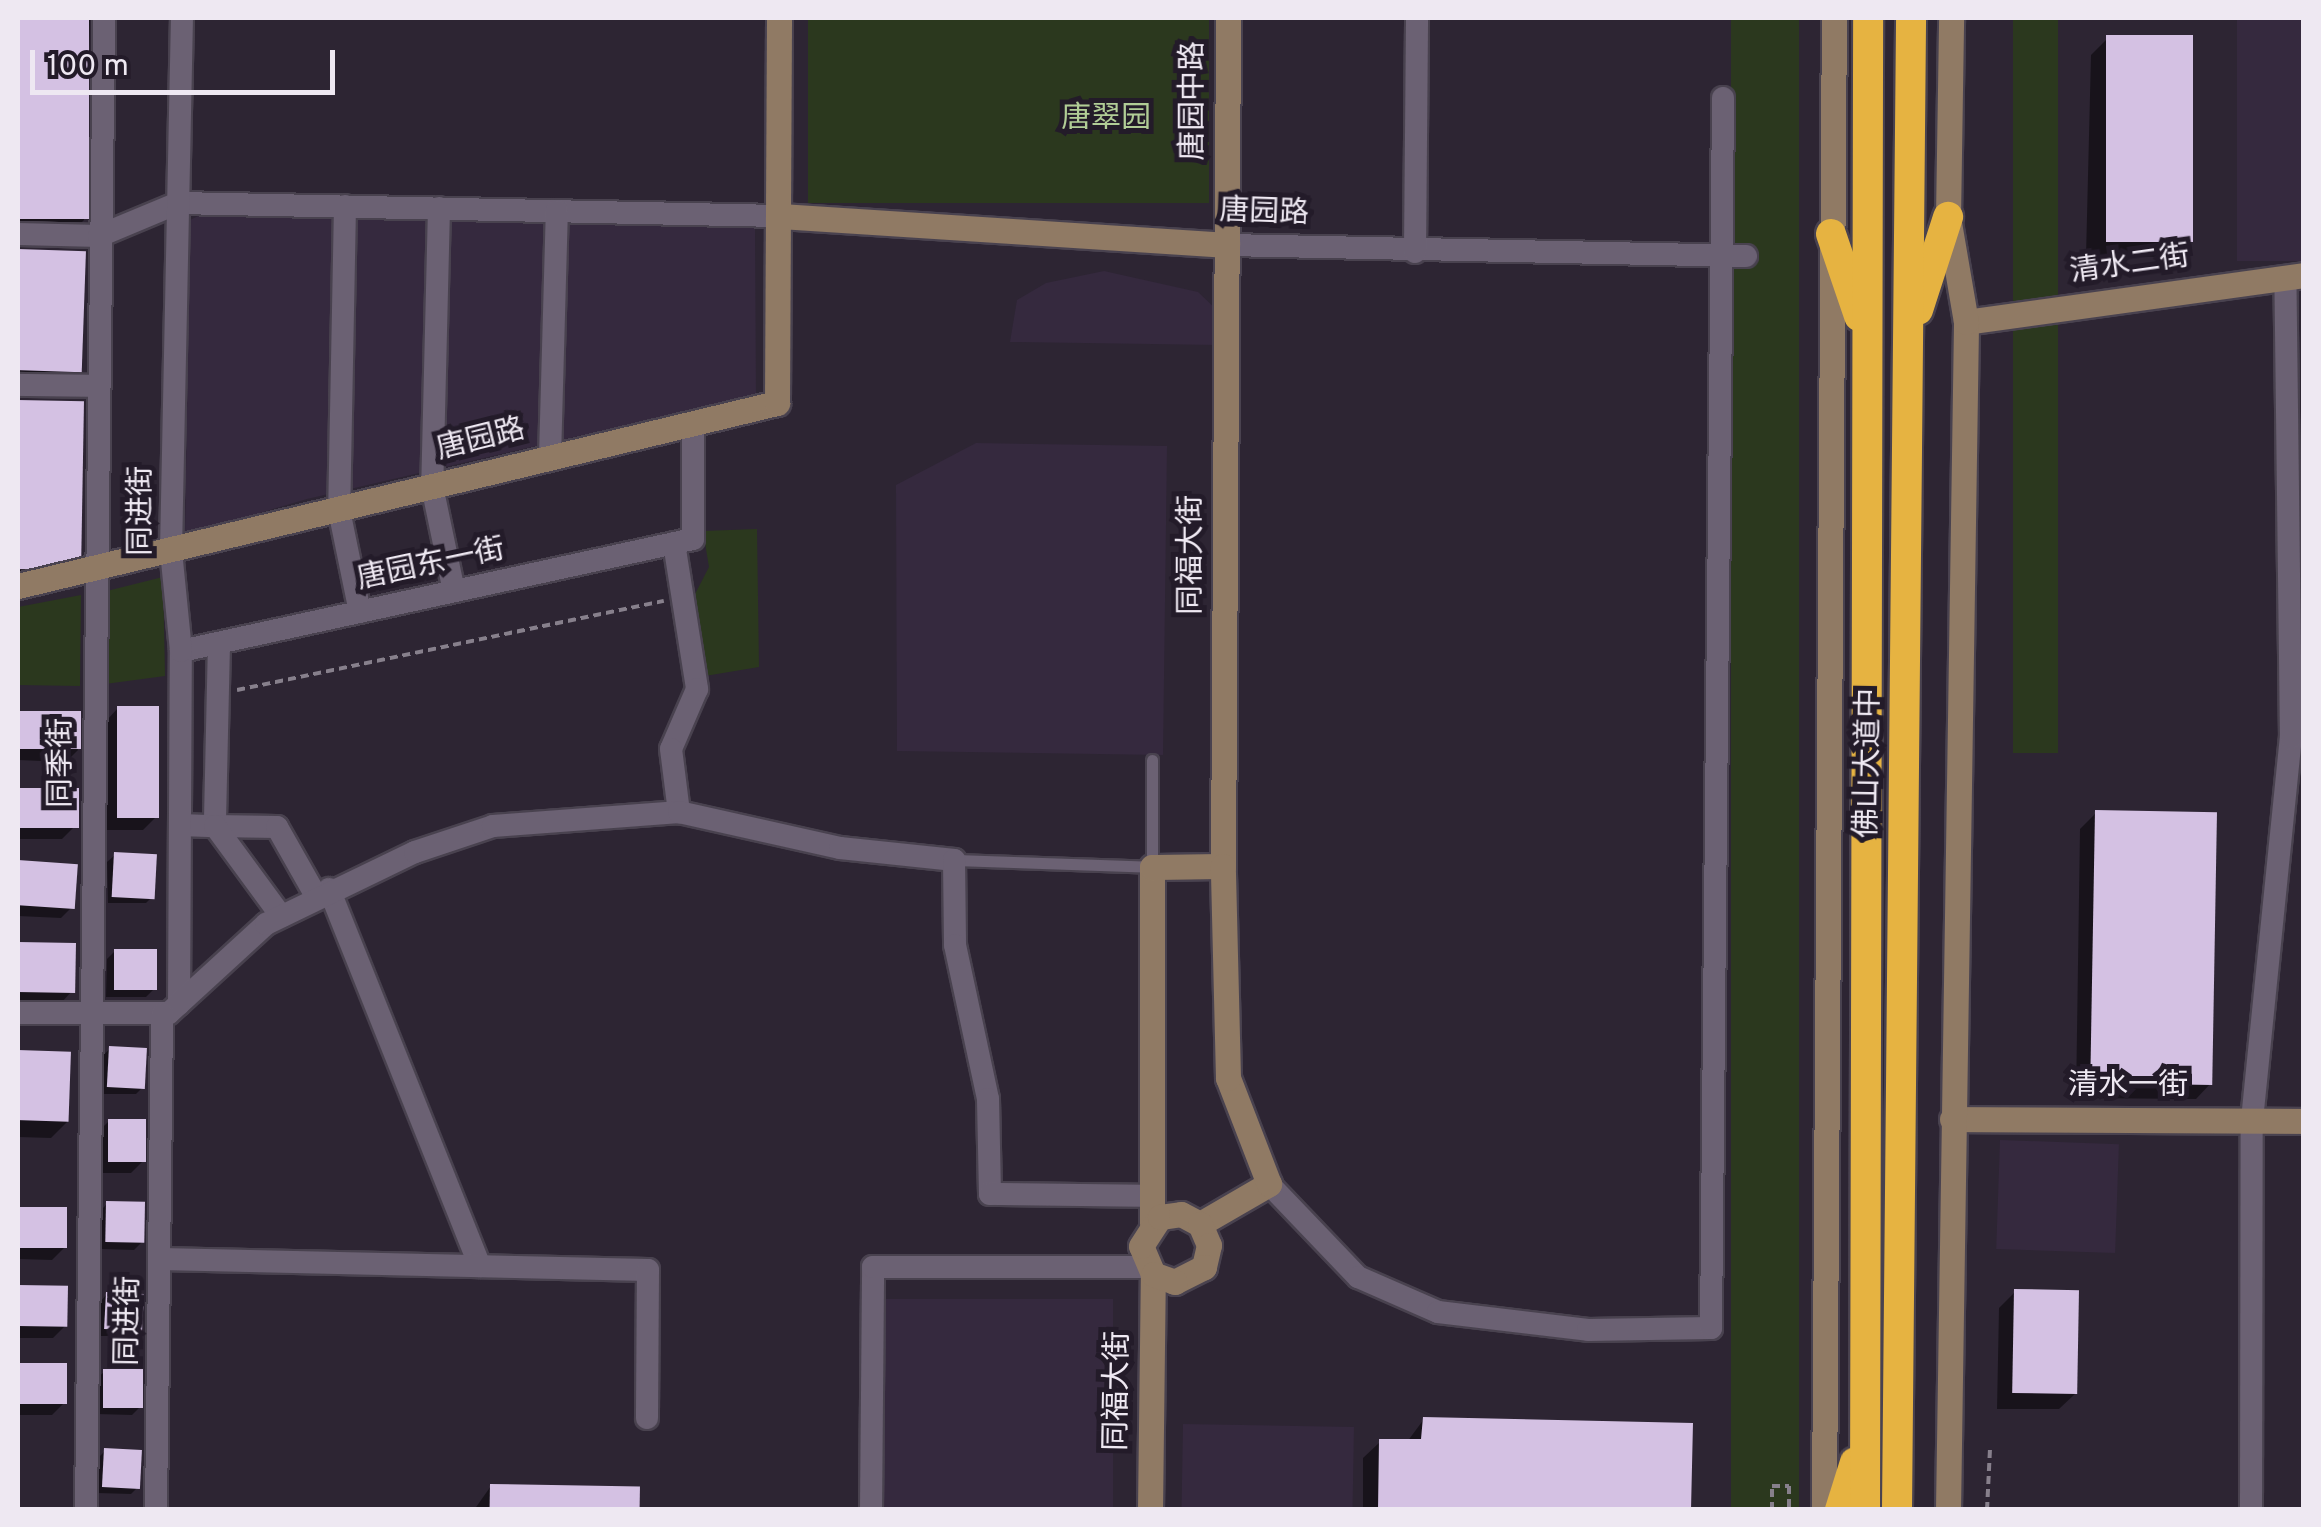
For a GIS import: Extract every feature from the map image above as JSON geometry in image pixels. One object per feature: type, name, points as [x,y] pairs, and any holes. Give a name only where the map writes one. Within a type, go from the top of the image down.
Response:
[{"type":"highway","name":"佛山大道中","points":[[1864,1510],[1868,18]]},
{"type":"highway","name":"佛山大道中","points":[[1897,1510],[1911,18]]},
{"type":"highway","points":[[1909,336],[1948,217]]},
{"type":"highway","points":[[1831,234],[1867,338]]},
{"type":"highway","points":[[1840,1510],[1864,1430]]},
{"type":"street","name":"同季街","points":[[86,1510],[94,567],[104,18]]},
{"type":"street","name":"同进街","points":[[156,1510],[161,1259],[180,825],[181,651],[171,550],[182,18]]},
{"type":"street","points":[[779,18],[781,216]]},
{"type":"street","name":"唐园中路","points":[[1228,18],[1228,245]]},
{"type":"street","points":[[1415,252],[1417,18]]},
{"type":"street","points":[[1824,1510],[1834,18]]},
{"type":"street","points":[[1948,1510],[1966,322],[1948,217],[1951,18]]},
{"type":"street","points":[[1200,1224],[1269,1184],[1358,1277],[1438,1312],[1588,1330],[1711,1328],[1723,579],[1718,256],[1722,98]]},
{"type":"street","points":[[18,234],[100,236],[178,202]]},
{"type":"street","name":"唐园路","points":[[178,202],[781,216],[1228,245],[1415,252],[1746,256]]},
{"type":"street","points":[[345,206],[339,510],[360,612]]},
{"type":"street","points":[[439,208],[432,486],[454,591]]},
{"type":"street","points":[[550,457],[557,211]]},
{"type":"street","name":"唐园路","points":[[18,586],[777,403],[781,216]]},
{"type":"street","name":"同福大街","points":[[1228,245],[1222,866],[1228,1078],[1269,1184]]},
{"type":"street","points":[[2250,1510],[2252,1120],[2291,738],[2297,557],[2294,276]]},
{"type":"street","name":"清水二街","points":[[1966,322],[2294,276]]},
{"type":"street","points":[[18,385],[97,386]]},
{"type":"street","points":[[679,812],[671,749],[698,689],[683,598],[693,423]]},
{"type":"street","name":"唐园东一街","points":[[181,651],[684,541]]},
{"type":"street","points":[[219,643],[215,826],[281,916]]},
{"type":"street","points":[[18,1013],[171,1009],[281,916],[323,892],[492,826],[679,812],[840,848],[954,860],[956,945],[988,1100],[990,1194],[1151,1196]]},
{"type":"street","points":[[180,825],[277,827],[323,892],[480,1266]]},
{"type":"street","points":[[1152,867],[1222,866]]},
{"type":"street","name":"同福大街","points":[[1150,1510],[1150,1271],[1141,1246],[1152,1223],[1152,867]]},
{"type":"street","name":"清水一街","points":[[1952,1119],[2304,1121]]},
{"type":"street","points":[[871,1510],[874,1268],[1150,1271],[1175,1282],[1204,1267],[1209,1245],[1200,1224],[1182,1214],[1152,1223]]},
{"type":"street","points":[[161,1259],[648,1270],[647,1418]]},
{"type":"lane","points":[[954,860],[1152,867],[1152,760]]},
{"type":"path","points":[[218,694],[683,598]]},
{"type":"path","points":[[1987,1510],[1990,1448]]},
{"type":"path","points":[[1772,1510],[1772,1486],[1789,1486],[1789,1510]]},
{"type":"shaded area","points":[[2237,18],[2303,18],[2303,261],[2237,261]]},
{"type":"shaded area","points":[[206,212],[755,228],[756,395],[307,499],[185,535],[190,220]]},
{"type":"shaded area","points":[[1104,271],[1198,292],[1218,311],[1218,345],[1010,342],[1017,300],[1046,283]]},
{"type":"shaded area","points":[[976,443],[1167,446],[1163,755],[897,751],[896,485]]},
{"type":"shaded area","points":[[2000,1140],[2119,1144],[2115,1253],[1996,1249]]},
{"type":"shaded area","points":[[880,1299],[1113,1299],[1113,1510],[880,1510]]},
{"type":"shaded area","points":[[1183,1424],[1354,1427],[1353,1510],[1182,1509]]},
{"type":"green space","name":"唐翠园","points":[[808,18],[1209,18],[1209,203],[808,203]]},
{"type":"green space","points":[[1731,18],[1799,18],[1799,1510],[1731,1510]]},
{"type":"green space","points":[[2013,18],[2058,18],[2058,753],[2013,753]]},
{"type":"green space","points":[[757,529],[759,667],[705,676],[694,596],[709,567],[703,531]]},
{"type":"green space","points":[[163,577],[165,676],[105,684],[107,591]]},
{"type":"green space","points":[[81,595],[80,686],[18,685],[18,607]]},
{"type":"building","points":[[18,18],[89,18],[89,219],[18,219]]},
{"type":"building","points":[[2106,35],[2193,35],[2193,242],[2106,242]]},
{"type":"building","points":[[18,249],[86,251],[82,372],[18,370]]},
{"type":"building","points":[[18,400],[84,401],[81,570],[18,569]]},
{"type":"building","points":[[117,706],[159,706],[159,818],[117,818]]},
{"type":"building","points":[[18,711],[81,711],[81,749],[18,749]]},
{"type":"building","points":[[18,788],[79,788],[79,828],[18,828]]},
{"type":"building","points":[[2095,810],[2217,812],[2212,1085],[2090,1083]]},
{"type":"building","points":[[114,852],[157,854],[155,899],[112,897]]},
{"type":"building","points":[[18,860],[78,864],[75,909],[18,905]]},
{"type":"building","points":[[18,942],[76,943],[75,993],[18,992]]},
{"type":"building","points":[[114,949],[157,949],[157,990],[114,990]]},
{"type":"building","points":[[109,1046],[147,1048],[145,1089],[107,1087]]},
{"type":"building","points":[[18,1050],[71,1052],[69,1122],[18,1120]]},
{"type":"building","points":[[108,1119],[146,1119],[146,1162],[108,1162]]},
{"type":"building","points":[[106,1201],[145,1202],[144,1243],[105,1242]]},
{"type":"building","points":[[18,1207],[67,1207],[67,1248],[18,1248]]},
{"type":"building","points":[[18,1285],[68,1286],[67,1327],[18,1326]]},
{"type":"building","points":[[2014,1289],[2079,1290],[2077,1394],[2012,1393]]},
{"type":"building","points":[[106,1292],[144,1294],[142,1331],[104,1329]]},
{"type":"building","points":[[18,1363],[67,1363],[67,1404],[18,1404]]},
{"type":"building","points":[[103,1369],[143,1369],[143,1408],[103,1408]]},
{"type":"building","points":[[1423,1417],[1693,1423],[1691,1510],[1378,1510],[1379,1439],[1421,1439]]},
{"type":"building","points":[[104,1448],[142,1450],[140,1489],[102,1487]]},
{"type":"building","points":[[490,1484],[640,1487],[640,1510],[490,1510]]}]
